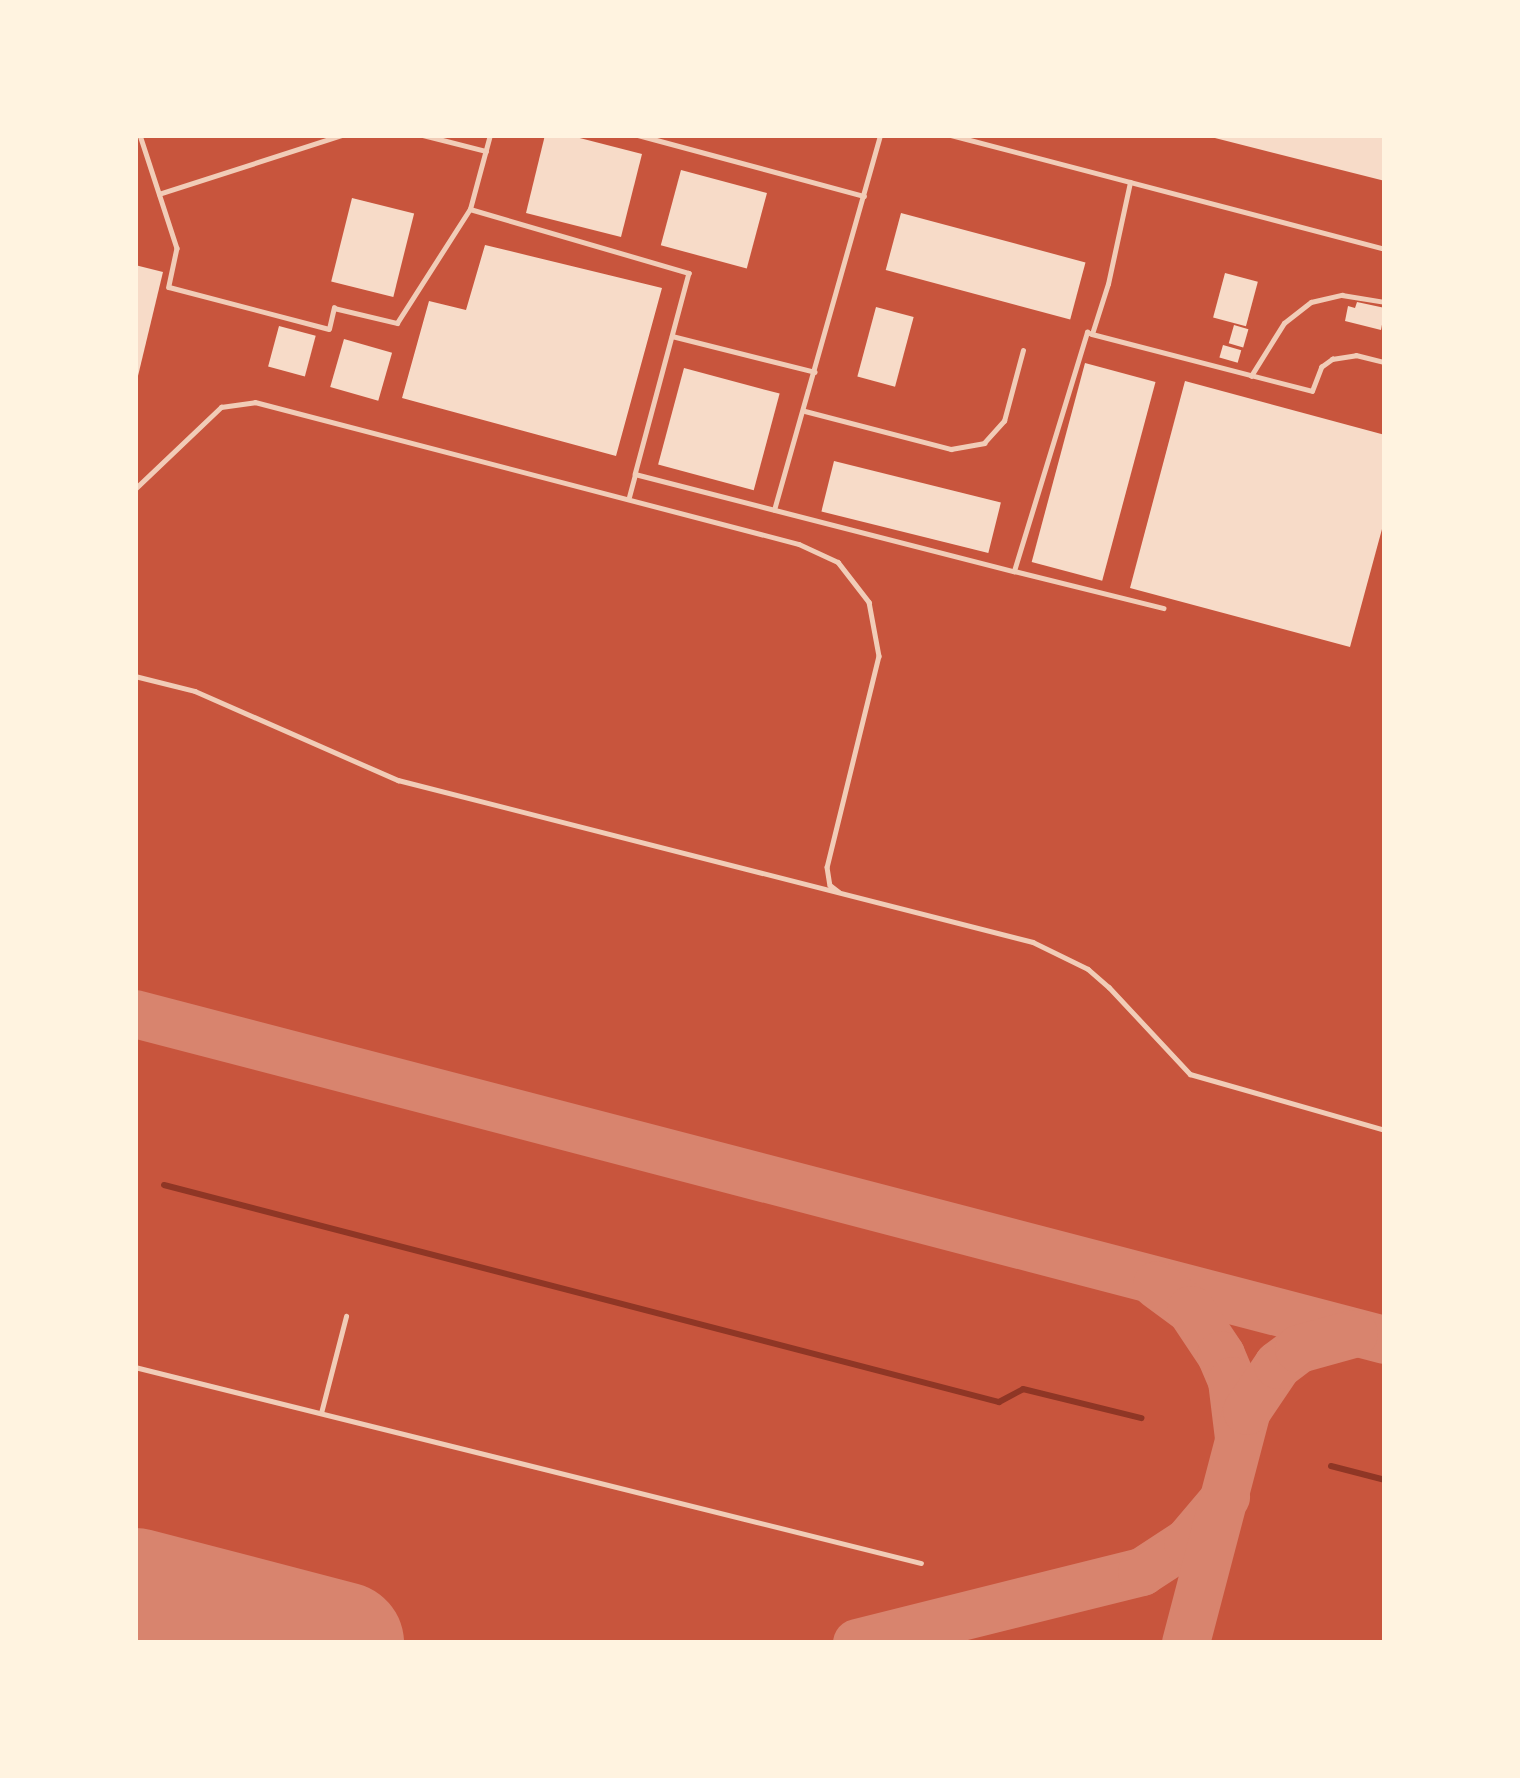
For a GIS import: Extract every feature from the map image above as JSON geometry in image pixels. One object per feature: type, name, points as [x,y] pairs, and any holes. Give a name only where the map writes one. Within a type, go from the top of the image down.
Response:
[{"type":"lane","points":[[140,135],[177,248],[170,287],[329,329],[334,308],[398,323],[470,209],[490,135]]},
{"type":"lane","points":[[159,194],[342,135]]},
{"type":"lane","points":[[423,135],[485,151]]},
{"type":"lane","points":[[638,135],[864,196]]},
{"type":"lane","points":[[774,511],[880,135]]},
{"type":"lane","points":[[951,135],[1385,248]]},
{"type":"lane","points":[[1092,334],[1130,182]]},
{"type":"lane","points":[[470,209],[689,273],[629,499]]},
{"type":"lane","points":[[1251,376],[1284,323],[1311,302],[1342,295],[1385,302]]},
{"type":"lane","points":[[1014,572],[1087,332],[1312,392],[1321,367],[1332,358],[1356,356],[1385,362]]},
{"type":"lane","points":[[672,336],[815,372]]},
{"type":"lane","points":[[805,411],[951,449],[984,443],[1004,421],[1023,350]]},
{"type":"lane","points":[[135,489],[221,407],[254,402],[800,544],[838,562],[869,602],[879,656],[826,867],[830,885],[840,893]]},
{"type":"lane","points":[[635,474],[1162,608]]},
{"type":"lane","points":[[135,676],[195,691],[398,780],[1060,953],[1109,987],[1190,1074],[1385,1130]]},
{"type":"lane","points":[[321,1413],[346,1316]]},
{"type":"lane","points":[[135,1367],[921,1563]]},
{"type":"building","points":[[545,135],[568,135],[642,154],[621,237],[526,213]]},
{"type":"building","points":[[1211,135],[1385,135],[1385,181],[1211,137]]},
{"type":"building","points":[[681,170],[767,193],[747,268],[661,245]]},
{"type":"building","points":[[352,198],[414,213],[393,297],[331,281]]},
{"type":"building","points":[[901,213],[1085,262],[1070,319],[886,270]]},
{"type":"building","points":[[485,245],[662,288],[616,456],[402,398],[429,301],[466,310]]},
{"type":"building","points":[[135,265],[163,272],[137,380],[135,380]]},
{"type":"building","points":[[1225,273],[1258,282],[1246,326],[1213,317]]},
{"type":"building","points":[[1357,302],[1385,308],[1381,330],[1345,321],[1348,306],[1355,308]]},
{"type":"building","points":[[876,307],[914,317],[895,387],[857,377]]},
{"type":"building","points":[[1234,325],[1248,329],[1243,347],[1229,343]]},
{"type":"building","points":[[279,326],[316,336],[305,376],[268,367]]},
{"type":"building","points":[[344,339],[392,353],[378,401],[330,387]]},
{"type":"building","points":[[1223,345],[1241,350],[1238,363],[1219,357]]},
{"type":"building","points":[[1085,363],[1156,382],[1102,581],[1032,562]]},
{"type":"building","points":[[684,368],[780,394],[754,490],[658,465]]},
{"type":"building","points":[[1185,381],[1385,435],[1385,518],[1350,647],[1130,588]]},
{"type":"building","points":[[834,461],[1001,503],[988,553],[821,511]]},
{"type":"waterway","points":[[164,1185],[999,1402],[1023,1389],[1141,1418]]},
{"type":"waterway","points":[[1331,1466],[1385,1480]]},
{"type":"taxiway","points":[[135,1014],[1385,1340]]},
{"type":"taxiway","points":[[1157,1285],[1191,1310],[1221,1355],[1232,1381],[1239,1438]]},
{"type":"taxiway","points":[[1186,1643],[1247,1411],[1278,1365],[1299,1349],[1354,1334]]},
{"type":"taxiway","points":[[857,1643],[1142,1572],[1188,1542],[1226,1497]]},
{"type":"runway","points":[[135,1589],[342,1643]]}]
